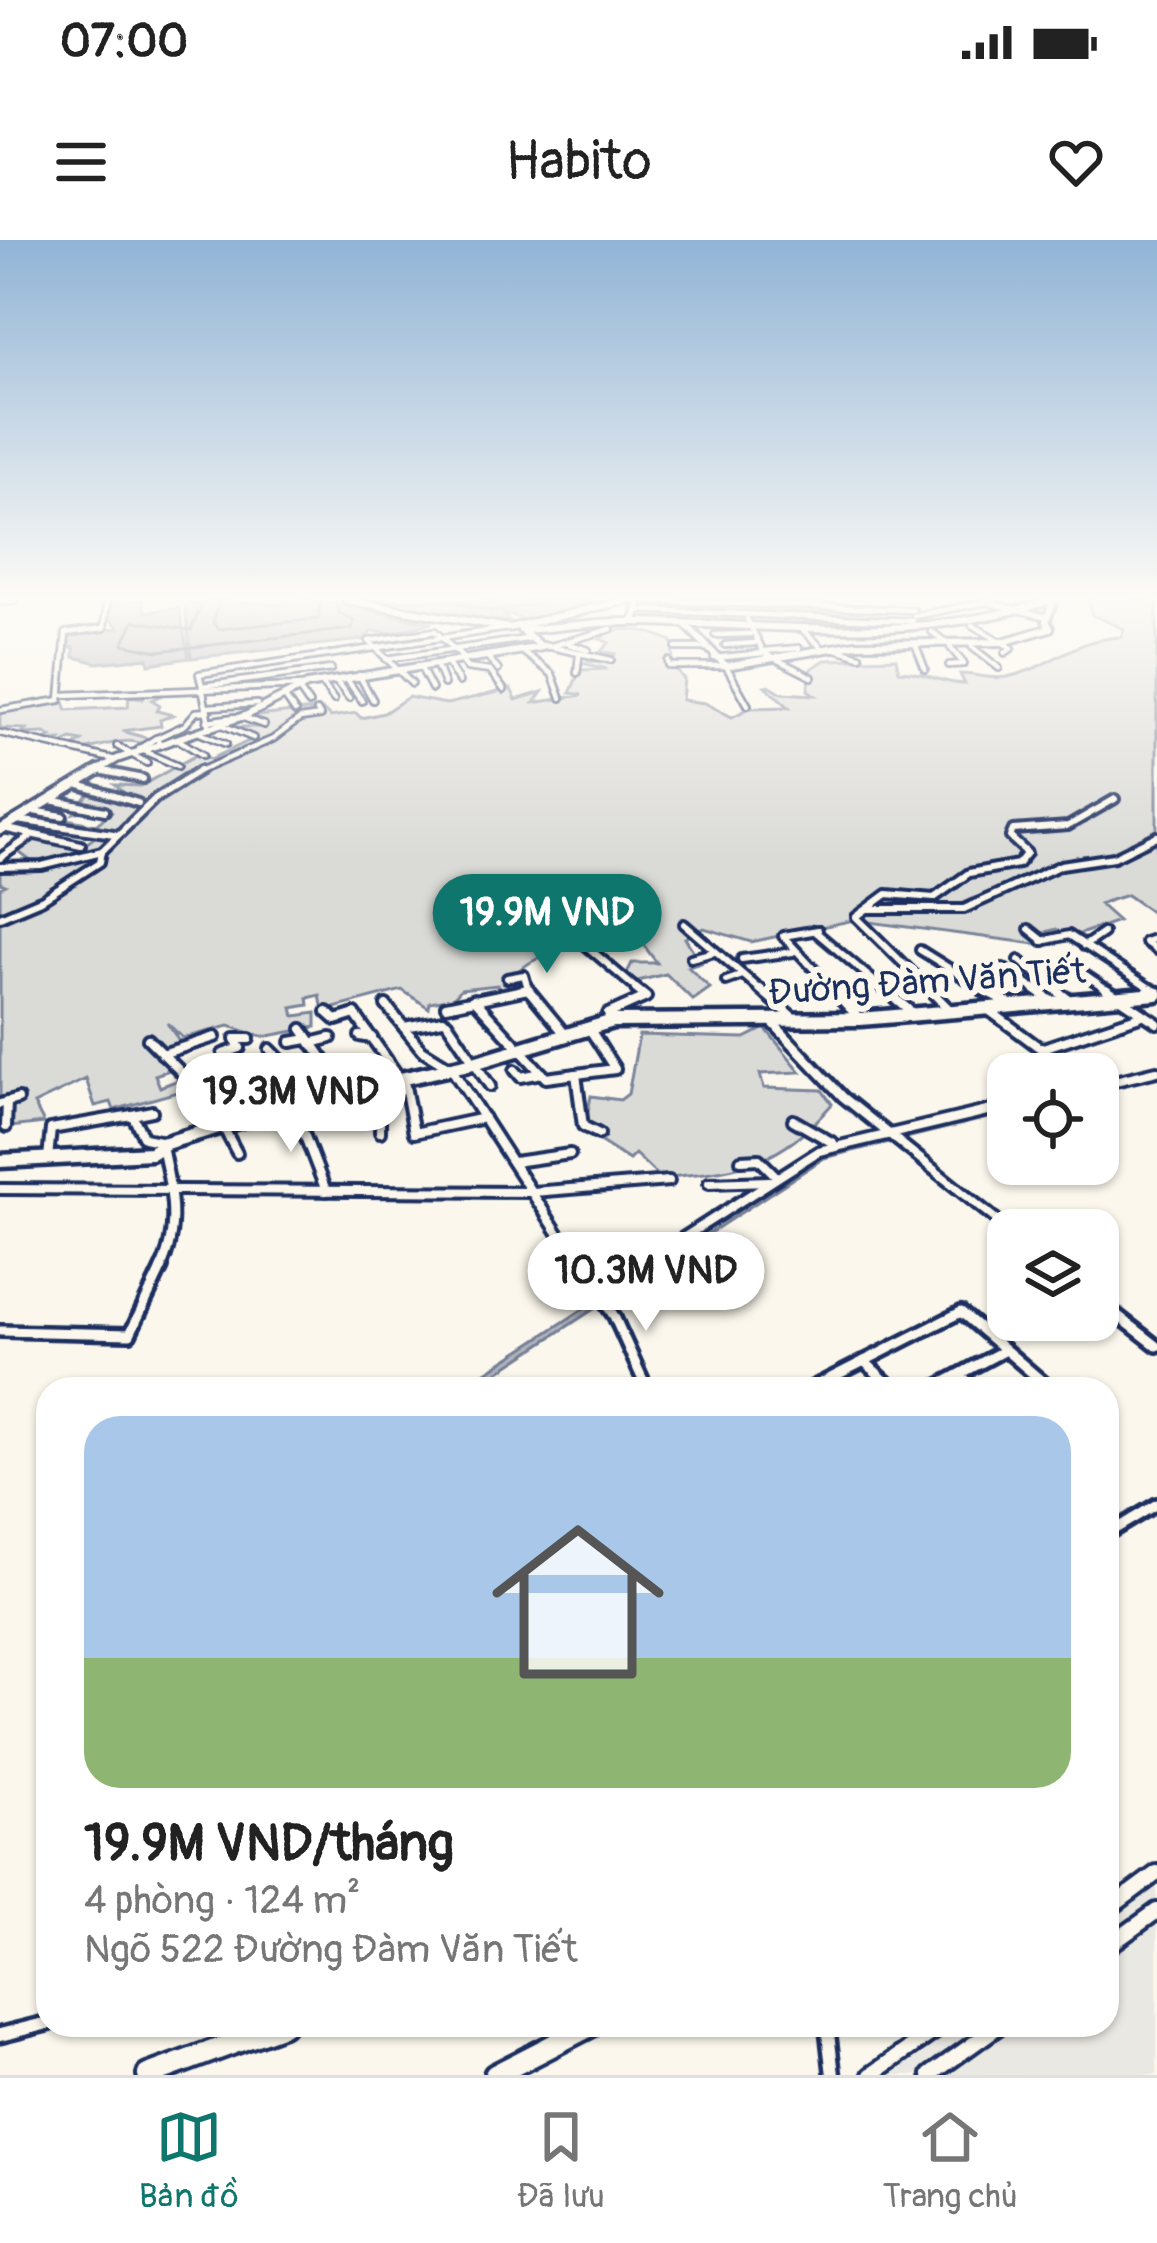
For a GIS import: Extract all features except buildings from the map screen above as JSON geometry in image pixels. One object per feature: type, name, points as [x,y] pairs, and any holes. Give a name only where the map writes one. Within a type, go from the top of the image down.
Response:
[{"type":"main road","name":"Đường Đàm Văn Tiết","points":[[0,1161],[145,1154],[317,1097],[474,1064],[613,1021],[860,1019],[1059,1006],[1157,993]]},
{"type":"main road","points":[[148,2075],[251,2037]]},
{"type":"main road","points":[[495,2075],[569,2037]]},
{"type":"street","points":[[0,710],[60,700],[63,686]]},
{"type":"street","points":[[205,686],[208,725]]},
{"type":"street","points":[[267,686],[269,690]]},
{"type":"street","points":[[63,694],[148,689],[206,696],[306,686]]},
{"type":"street","points":[[324,686],[334,700]]},
{"type":"street","points":[[343,686],[349,698]]},
{"type":"street","points":[[347,686],[362,701]]},
{"type":"street","points":[[365,686],[373,700]]},
{"type":"street","points":[[501,686],[504,690]]},
{"type":"street","points":[[556,686],[561,698]]},
{"type":"street","points":[[737,686],[748,705]]},
{"type":"street","points":[[208,725],[242,716],[301,687]]},
{"type":"street","points":[[301,687],[309,704]]},
{"type":"street","points":[[284,696],[295,712]]},
{"type":"street","points":[[2,829],[116,760],[158,742],[196,712],[257,704]]},
{"type":"street","points":[[0,917],[37,902],[100,862],[114,834],[156,798],[212,762],[273,740],[297,720],[320,716],[317,711]]},
{"type":"street","points":[[146,735],[158,742],[178,740],[242,716],[264,725]]},
{"type":"street","points":[[220,724],[253,738]]},
{"type":"street","points":[[0,733],[116,760]]},
{"type":"street","points":[[200,733],[226,744]]},
{"type":"street","points":[[178,740],[203,755]]},
{"type":"street","points":[[116,746],[147,763]]},
{"type":"street","points":[[141,751],[178,766]]},
{"type":"street","points":[[99,770],[143,779]]},
{"type":"street","points":[[76,784],[138,803]]},
{"type":"street","points":[[51,800],[105,811]]},
{"type":"street","points":[[952,1013],[855,919],[887,894],[934,898],[969,873],[1018,864],[1027,854],[1010,837],[1013,830],[1068,826],[1114,800]]},
{"type":"street","points":[[33,811],[63,816]]},
{"type":"street","points":[[17,820],[114,834]]},
{"type":"street","points":[[2,829],[81,845]]},
{"type":"street","points":[[866,909],[964,909],[1061,865],[1114,857],[1157,836]]},
{"type":"street","points":[[0,858],[30,837]]},
{"type":"street","points":[[0,867],[42,866],[102,850]]},
{"type":"street","points":[[684,924],[797,1021]]},
{"type":"street","points":[[1029,929],[1043,941],[1070,935],[1157,993]]},
{"type":"street","points":[[860,1019],[784,936],[817,931],[915,1015]]},
{"type":"street","points":[[1084,946],[1103,933]]},
{"type":"street","points":[[1157,938],[1145,942],[1157,950]]},
{"type":"street","points":[[584,944],[646,997],[608,1014],[613,1021]]},
{"type":"street","points":[[920,950],[946,971],[1019,1009]]},
{"type":"street","points":[[691,958],[716,952]]},
{"type":"street","points":[[742,959],[794,952]]},
{"type":"street","points":[[1018,960],[1076,1004]]},
{"type":"street","points":[[1072,966],[1140,1016],[1157,1023]]},
{"type":"street","points":[[1003,968],[1059,1006]]},
{"type":"street","points":[[507,978],[524,975],[528,989],[564,1033]]},
{"type":"street","points":[[726,981],[744,975]]},
{"type":"street","points":[[446,1006],[528,989]]},
{"type":"street","points":[[474,999],[545,1075],[550,1088]]},
{"type":"street","points":[[386,1005],[422,1050],[451,1068],[605,1306],[641,1377]]},
{"type":"street","points":[[990,1011],[1048,1053]]},
{"type":"street","points":[[327,1012],[336,1020],[355,1014],[402,1080],[414,1133],[484,1118]]},
{"type":"street","points":[[1042,1048],[1140,1016]]},
{"type":"street","points":[[404,1028],[445,1021],[490,1086]]},
{"type":"street","points":[[772,1022],[817,1074],[987,1213]]},
{"type":"street","points":[[515,1070],[520,1077],[615,1069],[588,1027]]},
{"type":"street","points":[[302,1029],[346,1091]]},
{"type":"street","points":[[360,1036],[372,1038]]},
{"type":"street","points":[[162,1054],[212,1038],[214,1048]]},
{"type":"street","points":[[291,1042],[331,1038]]},
{"type":"street","points":[[148,1039],[209,1100],[237,1153]]},
{"type":"street","points":[[249,1039],[235,1039],[240,1048],[223,1054],[287,1107],[326,1191]]},
{"type":"street","points":[[270,1049],[317,1097]]},
{"type":"street","points":[[1119,1080],[1157,1071]]},
{"type":"street","points":[[576,1074],[582,1124],[599,1134]]},
{"type":"street","points":[[380,1084],[380,1132]]},
{"type":"street","points":[[6,1127],[4,1103],[18,1099]]},
{"type":"street","points":[[48,1157],[51,1130],[152,1111]]},
{"type":"street","points":[[595,1295],[835,1145],[987,1111]]},
{"type":"street","points":[[132,1115],[144,1138]]},
{"type":"street","points":[[793,1120],[835,1145]]},
{"type":"street","points":[[0,1331],[130,1334],[174,1241],[164,1145],[144,1138],[129,1141]]},
{"type":"street","points":[[514,1162],[570,1154]]},
{"type":"street","points":[[741,1160],[759,1159],[774,1179]]},
{"type":"street","points":[[709,1183],[774,1179]]},
{"type":"street","points":[[0,1189],[533,1192],[669,1180]]},
{"type":"street","points":[[833,1377],[961,1312],[1037,1377]]},
{"type":"street","points":[[1119,1316],[1157,1346]]},
{"type":"street","points":[[956,1377],[1005,1350]]},
{"type":"street","points":[[864,1361],[881,1377]]},
{"type":"street","points":[[1119,1527],[1157,1504]]},
{"type":"street","points":[[1119,1901],[1157,1874]]},
{"type":"street","points":[[1119,1938],[1157,1911]]},
{"type":"street","points":[[0,2035],[36,2026]]},
{"type":"street","points":[[828,2037],[833,2075]]},
{"type":"street","points":[[872,2075],[926,2037]]},
{"type":"street","points":[[930,2075],[983,2037]]},
{"type":"shaded area","points":[[573,686],[683,686],[682,700],[705,703],[732,717],[750,708],[789,707],[765,686],[782,693],[815,695],[809,686],[1157,686],[1157,916],[1127,895],[1099,904],[1118,921],[1071,937],[1056,929],[1043,933],[1052,942],[1036,944],[854,920],[751,942],[704,928],[685,938],[701,963],[688,967],[710,988],[693,1000],[666,974],[634,982],[626,975],[632,963],[657,963],[639,939],[589,942],[530,963],[516,972],[514,989],[505,992],[497,985],[461,989],[453,998],[430,1002],[429,1008],[402,990],[323,1011],[320,995],[308,998],[309,1005],[292,1008],[295,1016],[316,1013],[316,1027],[263,1037],[229,1026],[183,1038],[167,1023],[182,1045],[161,1054],[175,1068],[155,1075],[160,1087],[186,1077],[195,1087],[114,1110],[111,1102],[95,1106],[86,1079],[34,1104],[44,1123],[10,1127],[11,1103],[0,1102],[0,888],[5,885],[0,883],[0,860],[13,851],[5,864],[32,862],[16,850],[32,839],[82,847],[100,833],[54,826],[62,818],[96,825],[111,812],[94,807],[74,813],[91,791],[110,796],[122,791],[115,785],[141,786],[198,754],[211,759],[255,738],[231,727],[265,727],[245,717],[323,710],[330,717],[356,713],[361,718],[384,713],[408,697],[447,704],[511,689],[516,700],[542,692],[534,703],[582,695],[570,693]]},
{"type":"shaded area","points":[[147,690],[166,693],[152,700],[160,705],[157,711],[173,715],[160,720],[161,726],[122,731],[150,739],[140,743],[69,750],[82,741],[71,739],[57,747],[61,740],[40,742],[51,737],[45,733],[20,734],[27,729],[0,728],[0,710],[62,697],[67,710],[128,707],[129,696],[143,699]]},
{"type":"shaded area","points":[[765,1028],[801,1072],[760,1074],[764,1088],[822,1090],[832,1104],[774,1154],[735,1168],[660,1178],[635,1154],[629,1160],[584,1131],[591,1096],[620,1100],[628,1094],[639,1035],[745,1038]]},
{"type":"shaded area","points":[[1157,1871],[1157,2075],[885,2075],[935,2037],[1119,2037],[1119,1900]]},
{"type":"water","points":[[987,1114],[987,1118],[824,1158],[490,1377],[478,1377],[830,1149]]}]
